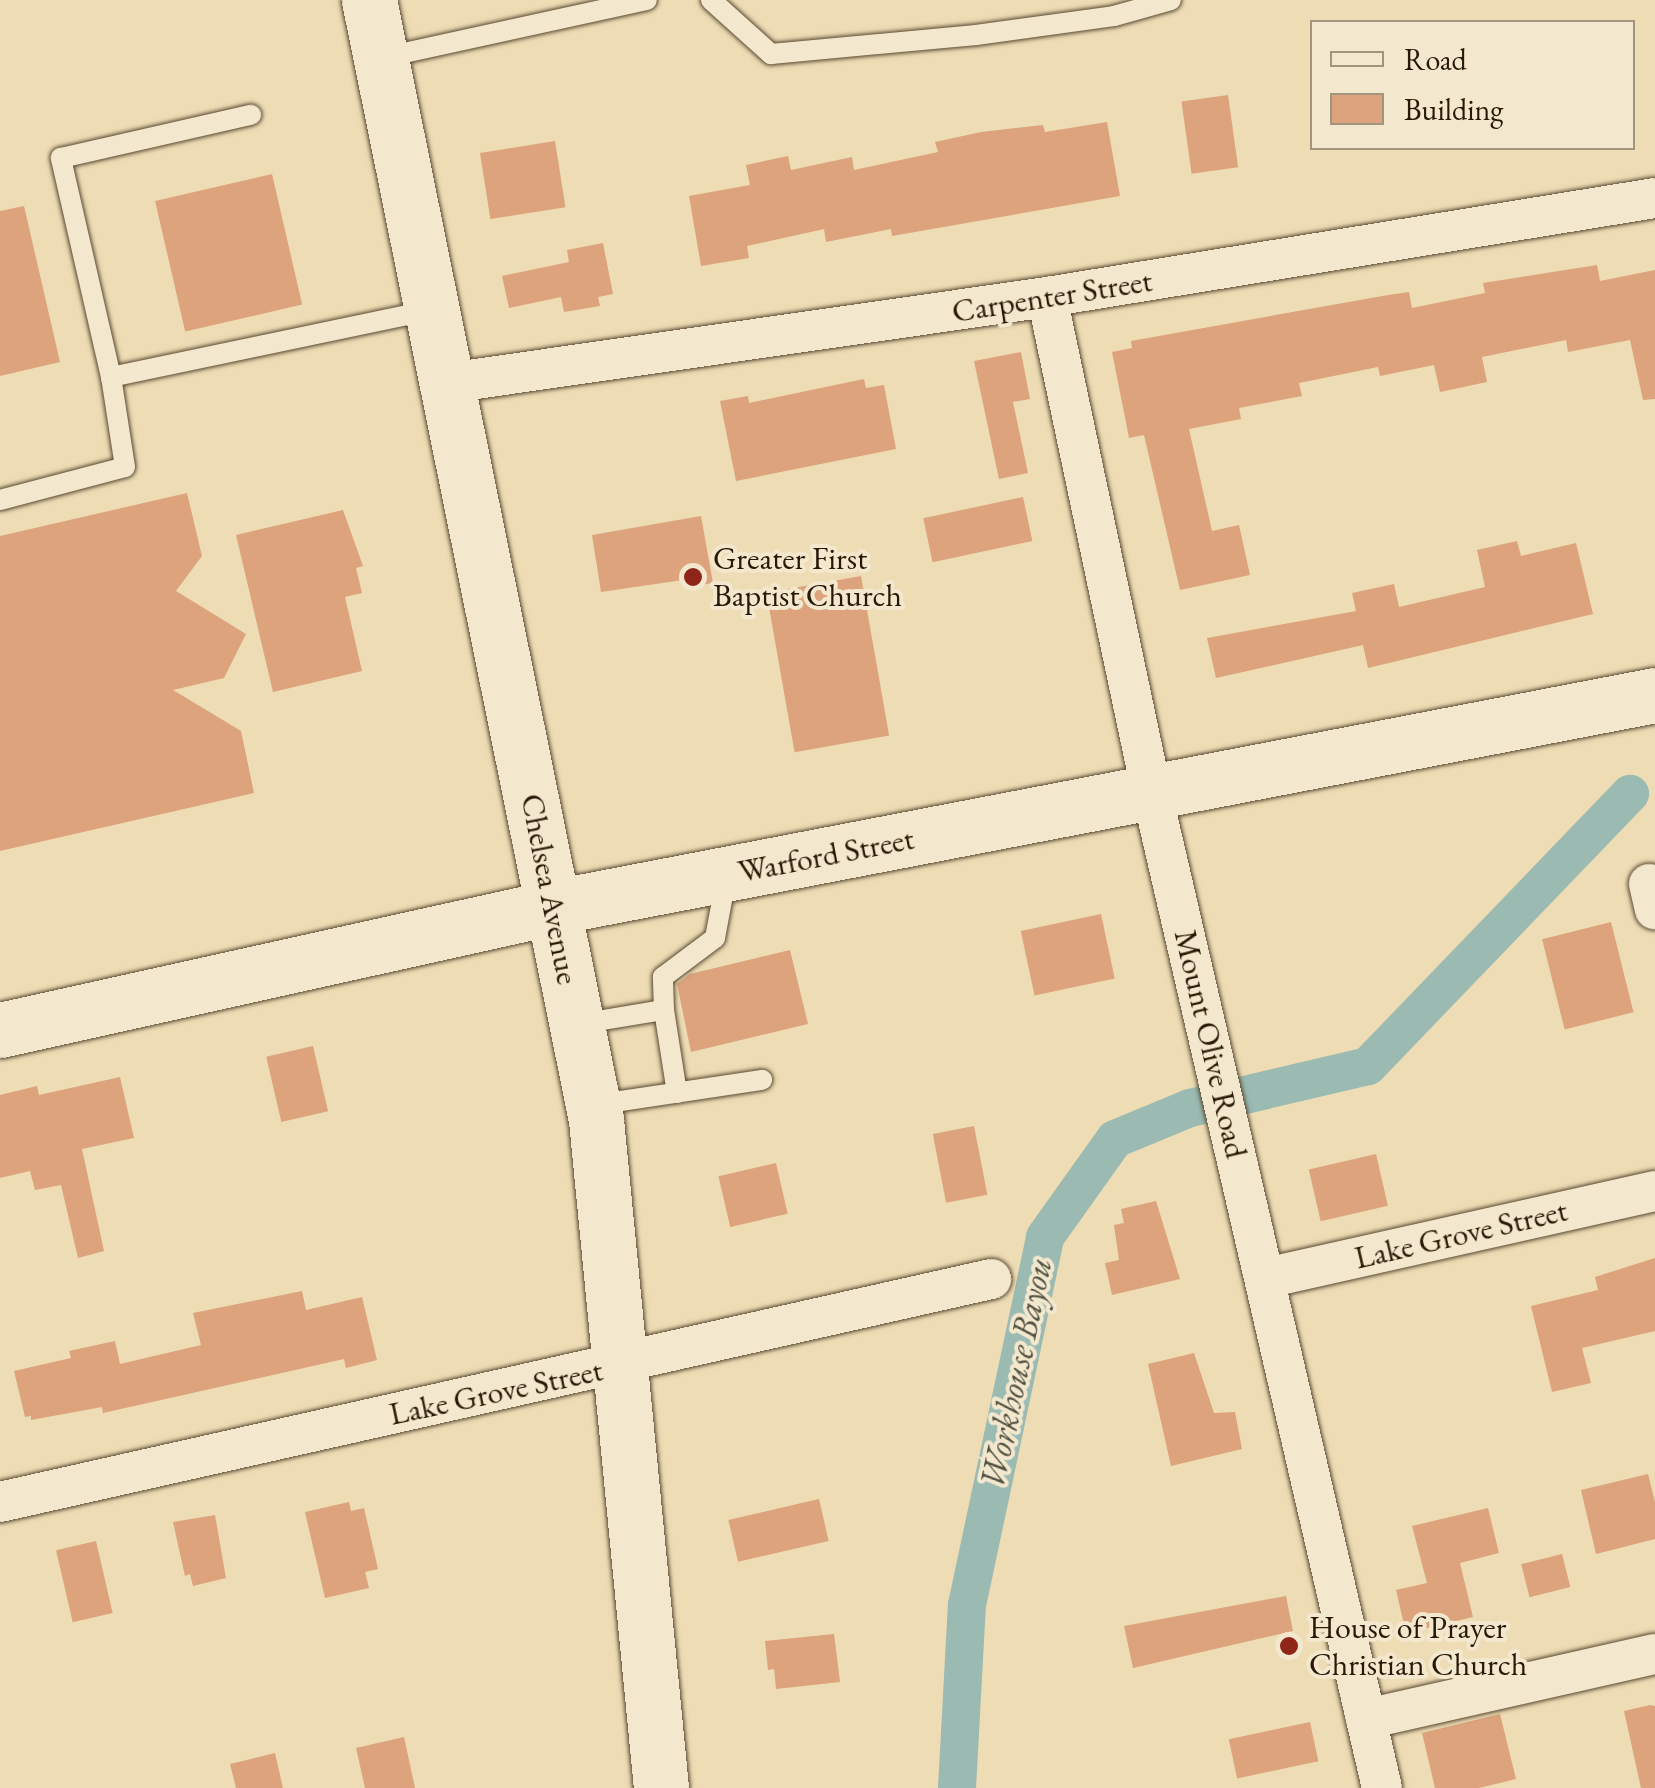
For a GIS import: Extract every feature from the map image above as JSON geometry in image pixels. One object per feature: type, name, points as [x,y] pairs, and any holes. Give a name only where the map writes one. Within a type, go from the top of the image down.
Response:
[{"type":"main road","name":"Chelsea Avenue","points":[[369,0],[592,1105],[662,1788]]},
{"type":"main road","name":"Warford Street","points":[[0,1030],[554,906],[1655,696]]},
{"type":"street","name":"Carpenter Street","points":[[448,384],[1047,298],[1655,198]]},
{"type":"street","name":"Mount Olive Road","points":[[1047,298],[1152,794],[1382,1788]]},
{"type":"street","name":"Lake Grove Street","points":[[1266,1278],[1655,1191]]},
{"type":"street","name":"Lake Grove Street","points":[[0,1502],[991,1280]]},
{"type":"street","points":[[1366,1720],[1655,1654]]},
{"type":"lane","points":[[381,58],[647,0]]},
{"type":"lane","points":[[711,0],[770,54],[976,35],[1114,16],[1170,0]]},
{"type":"lane","points":[[0,500],[126,467],[111,377],[61,158],[251,115]]},
{"type":"lane","points":[[111,377],[433,310]]},
{"type":"lane","points":[[677,1092],[663,977],[715,938],[726,874]]},
{"type":"lane","points":[[577,1024],[664,1010]]},
{"type":"lane","points":[[592,1105],[762,1080]]},
{"type":"building","points":[[1228,95],[1238,167],[1192,174],[1181,102]]},
{"type":"building","points":[[1107,122],[1120,196],[892,236],[891,229],[826,242],[824,229],[747,246],[749,258],[701,266],[689,196],[750,185],[746,165],[788,156],[791,170],[852,157],[854,170],[938,152],[935,142],[981,132],[1043,125],[1045,132]]},
{"type":"building","points":[[555,141],[565,207],[490,219],[480,153]]},
{"type":"building","points":[[272,174],[302,305],[185,332],[155,201]]},
{"type":"building","points":[[24,206],[60,362],[0,376],[0,211]]},
{"type":"building","points":[[603,243],[613,294],[598,297],[600,306],[564,312],[561,297],[509,308],[502,276],[569,262],[567,250]]},
{"type":"building","points":[[1597,265],[1600,281],[1655,270],[1655,399],[1643,400],[1630,340],[1568,352],[1566,340],[1482,357],[1487,382],[1440,392],[1434,365],[1380,376],[1378,367],[1299,383],[1302,396],[1239,408],[1241,419],[1189,429],[1212,531],[1239,525],[1250,575],[1180,590],[1144,435],[1129,438],[1112,352],[1132,348],[1131,341],[1388,295],[1409,292],[1412,308],[1485,293],[1483,283]]},
{"type":"building","points":[[1021,352],[1030,399],[1013,402],[1028,473],[999,479],[974,361]]},
{"type":"building","points":[[864,379],[866,388],[884,385],[896,449],[736,481],[720,401],[748,396],[749,403]]},
{"type":"building","points":[[187,493],[202,556],[176,591],[246,634],[224,678],[173,690],[241,731],[254,793],[0,851],[0,536]]},
{"type":"building","points":[[1023,497],[1032,541],[933,562],[923,518]]},
{"type":"building","points":[[343,510],[363,566],[356,568],[362,593],[345,597],[362,671],[273,692],[236,535]]},
{"type":"building","points":[[701,516],[713,583],[684,588],[683,580],[601,592],[592,535]]},
{"type":"building","points":[[1517,541],[1521,556],[1576,543],[1593,614],[1368,668],[1363,645],[1216,678],[1207,638],[1356,611],[1352,593],[1394,584],[1399,607],[1485,587],[1477,550]]},
{"type":"building","points":[[861,576],[889,736],[795,752],[766,593]]},
{"type":"building","points":[[1101,914],[1115,979],[1035,996],[1021,931]]},
{"type":"building","points":[[1611,922],[1633,1012],[1565,1029],[1542,939]]},
{"type":"building","points":[[790,950],[808,1024],[691,1052],[677,984],[690,974]]},
{"type":"building","points":[[313,1046],[328,1111],[281,1122],[266,1057]]},
{"type":"building","points":[[120,1077],[134,1138],[82,1149],[104,1251],[78,1258],[61,1185],[35,1190],[30,1171],[0,1178],[0,1095],[37,1086],[39,1095]]},
{"type":"building","points":[[974,1126],[987,1195],[946,1203],[933,1134]]},
{"type":"building","points":[[1376,1154],[1388,1206],[1321,1221],[1309,1170]]},
{"type":"building","points":[[776,1163],[788,1214],[730,1227],[719,1176]]},
{"type":"building","points":[[1156,1201],[1180,1279],[1112,1295],[1105,1263],[1119,1260],[1114,1225],[1124,1223],[1121,1209]]},
{"type":"building","points":[[1655,1258],[1655,1331],[1582,1348],[1591,1383],[1552,1392],[1531,1306],[1598,1290],[1595,1277]]},
{"type":"building","points":[[302,1291],[306,1310],[362,1297],[377,1360],[346,1368],[344,1359],[103,1413],[102,1407],[31,1420],[31,1416],[25,1417],[14,1371],[71,1358],[69,1351],[115,1341],[120,1364],[201,1345],[193,1313]]},
{"type":"building","points":[[1194,1353],[1214,1413],[1235,1412],[1242,1449],[1171,1466],[1148,1364]]},
{"type":"building","points":[[1648,1474],[1655,1502],[1655,1539],[1596,1554],[1581,1490]]},
{"type":"building","points":[[819,1499],[829,1541],[738,1562],[728,1520]]},
{"type":"building","points":[[349,1502],[351,1511],[364,1508],[378,1569],[365,1572],[369,1588],[325,1598],[305,1512]]},
{"type":"building","points":[[1488,1508],[1499,1553],[1460,1563],[1473,1617],[1406,1633],[1396,1590],[1427,1583],[1412,1526]]},
{"type":"building","points":[[215,1515],[226,1578],[193,1586],[190,1574],[185,1576],[173,1522]]},
{"type":"building","points":[[96,1541],[113,1613],[73,1622],[56,1550]]},
{"type":"building","points":[[1562,1554],[1570,1587],[1529,1597],[1521,1564]]},
{"type":"building","points":[[1286,1596],[1293,1631],[1133,1668],[1124,1626]]},
{"type":"building","points":[[834,1634],[840,1682],[776,1689],[774,1669],[768,1670],[765,1641]]},
{"type":"building","points":[[1655,1706],[1655,1788],[1641,1788],[1624,1711]]},
{"type":"building","points":[[1500,1714],[1516,1779],[1479,1788],[1435,1788],[1422,1733]]},
{"type":"building","points":[[1310,1722],[1318,1761],[1237,1778],[1229,1739]]},
{"type":"building","points":[[404,1737],[415,1788],[365,1788],[356,1748]]},
{"type":"building","points":[[275,1753],[283,1788],[236,1788],[230,1764]]},
{"type":"waterway","name":"Workhouse Bayou","points":[[957,1788],[967,1605],[1045,1237],[1115,1139],[1190,1108],[1368,1066],[1630,794]]},
{"type":"place","name":"Greater First Baptist Church","points":[[693,577]]},
{"type":"place","name":"House of Prayer Christian Church","points":[[1289,1646]]}]
